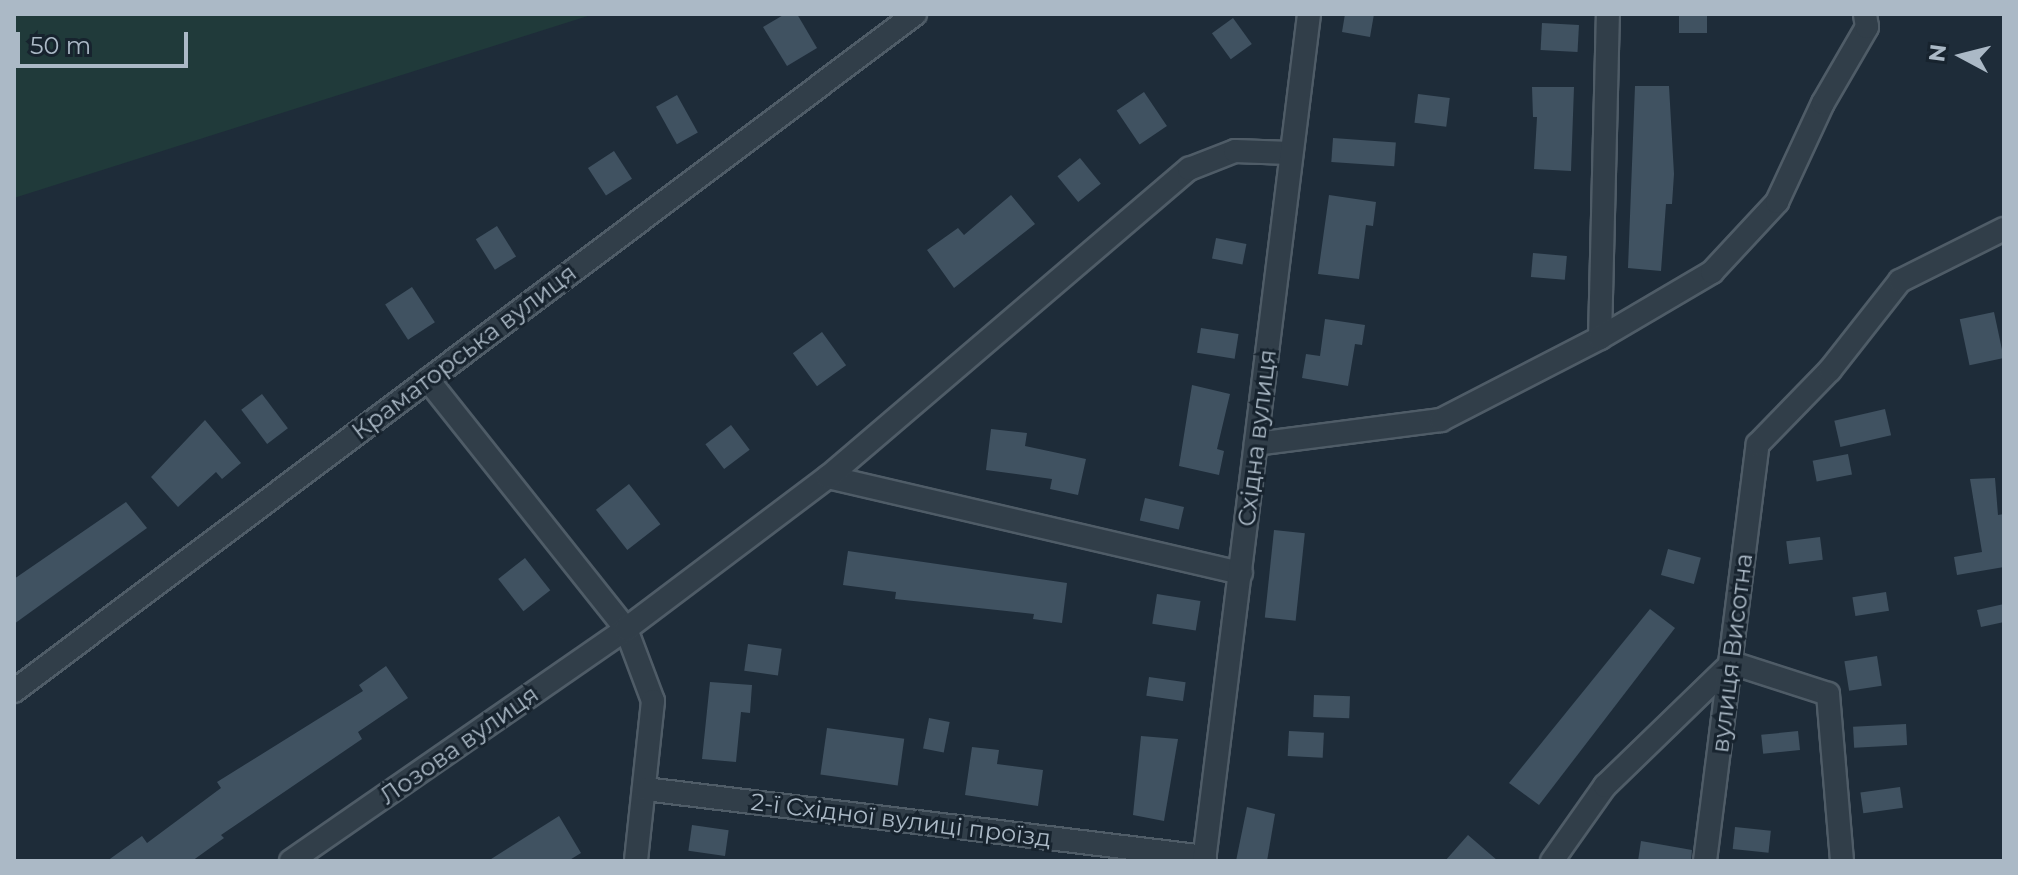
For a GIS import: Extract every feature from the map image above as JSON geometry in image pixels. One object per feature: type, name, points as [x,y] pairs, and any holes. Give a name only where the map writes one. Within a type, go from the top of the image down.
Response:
[{"type":"street","name":"Краматорська вулиця","points":[[14,691],[915,14]]},
{"type":"street","name":"Східна вулиця","points":[[1205,859],[1309,14]]},
{"type":"street","points":[[1600,338],[1608,14]]},
{"type":"street","points":[[1256,444],[1441,420],[1600,338],[1712,272],[1777,202],[1823,103],[1867,27],[1865,14]]},
{"type":"street","name":"Лозова вулиця","points":[[291,861],[626,629],[828,477],[1189,169],[1235,151],[1290,153]]},
{"type":"street","name":"вулиця Висотна","points":[[1705,861],[1758,444],[1830,370],[1900,281],[2004,229]]},
{"type":"street","points":[[428,380],[626,629],[653,701],[636,861]]},
{"type":"street","points":[[828,477],[1241,573]]},
{"type":"street","points":[[1552,861],[1605,786],[1732,663],[1828,694],[1842,861]]},
{"type":"street","name":"2-ї Східної вулиці проїзд","points":[[645,789],[1205,859]]},
{"type":"green space","points":[[14,14],[594,14],[14,198]]},
{"type":"building","points":[[785,14],[797,14],[817,48],[787,66],[763,27]]},
{"type":"building","points":[[1345,14],[1374,14],[1370,37],[1342,32]]},
{"type":"building","points":[[1679,14],[1707,14],[1707,33],[1679,33]]},
{"type":"building","points":[[1233,18],[1252,44],[1231,59],[1212,33]]},
{"type":"building","points":[[1542,23],[1579,25],[1578,52],[1541,50]]},
{"type":"building","points":[[1635,86],[1669,86],[1674,174],[1672,204],[1666,204],[1661,271],[1628,268]]},
{"type":"building","points":[[1532,87],[1574,87],[1571,171],[1534,169],[1537,117],[1533,117]]},
{"type":"building","points":[[1144,92],[1167,126],[1140,144],[1117,110]]},
{"type":"building","points":[[1418,94],[1450,98],[1446,127],[1414,123]]},
{"type":"building","points":[[677,95],[698,133],[677,144],[656,107]]},
{"type":"building","points":[[1333,138],[1396,142],[1394,166],[1331,162]]},
{"type":"building","points":[[614,151],[632,179],[606,196],[588,168]]},
{"type":"building","points":[[1080,158],[1101,184],[1078,202],[1057,176]]},
{"type":"building","points":[[1011,195],[1035,224],[954,288],[927,250],[958,228],[964,235]]},
{"type":"building","points":[[1329,195],[1376,202],[1373,226],[1366,225],[1359,279],[1318,274]]},
{"type":"building","points":[[497,226],[516,257],[495,270],[476,239]]},
{"type":"building","points":[[1216,238],[1246,244],[1242,265],[1212,259]]},
{"type":"building","points":[[1533,253],[1567,256],[1565,280],[1531,277]]},
{"type":"building","points":[[412,287],[435,322],[408,340],[385,304]]},
{"type":"building","points":[[1994,312],[2004,358],[1970,365],[1960,319]]},
{"type":"building","points":[[1325,319],[1365,325],[1362,345],[1355,344],[1348,386],[1302,378],[1306,354],[1320,356]]},
{"type":"building","points":[[1201,328],[1239,334],[1235,359],[1197,353]]},
{"type":"building","points":[[822,332],[846,365],[817,386],[793,353]]},
{"type":"building","points":[[1192,385],[1230,394],[1217,449],[1224,451],[1219,475],[1179,466]]},
{"type":"building","points":[[262,394],[288,428],[267,444],[241,410]]},
{"type":"building","points":[[1885,409],[1891,435],[1840,447],[1834,421]]},
{"type":"building","points":[[205,420],[241,463],[222,479],[216,472],[178,507],[151,477]]},
{"type":"building","points":[[731,425],[750,450],[724,469],[705,444]]},
{"type":"building","points":[[991,429],[1027,433],[1025,446],[1086,459],[1078,495],[1050,489],[1052,479],[986,470]]},
{"type":"building","points":[[1848,454],[1852,475],[1817,481],[1813,461]]},
{"type":"building","points":[[1995,478],[1998,515],[2004,514],[2004,567],[1957,575],[1954,557],[1982,552],[1970,479]]},
{"type":"building","points":[[629,484],[660,524],[627,550],[596,510]]},
{"type":"building","points":[[1145,498],[1184,507],[1179,529],[1140,520]]},
{"type":"building","points":[[126,502],[147,528],[14,624],[14,579]]},
{"type":"building","points":[[1274,530],[1305,533],[1296,621],[1265,618]]},
{"type":"building","points":[[1820,537],[1823,560],[1789,564],[1786,541]]},
{"type":"building","points":[[1668,549],[1701,558],[1694,584],[1661,575]]},
{"type":"building","points":[[848,551],[1067,583],[1062,623],[1033,619],[1034,614],[895,599],[896,592],[843,585]]},
{"type":"building","points":[[525,558],[550,590],[523,611],[498,579]]},
{"type":"building","points":[[1886,592],[1889,611],[1855,616],[1852,597]]},
{"type":"building","points":[[1157,594],[1200,601],[1196,631],[1152,624]]},
{"type":"building","points":[[2004,604],[2004,622],[1981,627],[1977,610]]},
{"type":"building","points":[[1650,609],[1675,628],[1539,805],[1509,783]]},
{"type":"building","points":[[748,644],[782,649],[778,675],[744,671]]},
{"type":"building","points":[[1877,656],[1882,686],[1849,691],[1844,661]]},
{"type":"building","points":[[386,666],[408,698],[358,732],[362,739],[221,835],[224,838],[192,861],[107,861],[142,836],[147,843],[221,788],[217,782],[363,691],[359,685]]},
{"type":"building","points":[[1149,677],[1186,682],[1183,701],[1146,696]]},
{"type":"building","points":[[710,682],[752,685],[750,713],[741,712],[736,762],[702,759]]},
{"type":"building","points":[[1314,695],[1350,696],[1349,718],[1313,717]]},
{"type":"building","points":[[929,718],[950,722],[944,752],[923,748]]},
{"type":"building","points":[[1906,724],[1907,745],[1854,748],[1853,727]]},
{"type":"building","points":[[827,728],[904,739],[898,785],[820,775]]},
{"type":"building","points":[[1289,731],[1324,733],[1323,758],[1288,756]]},
{"type":"building","points":[[1798,731],[1800,750],[1763,754],[1761,735]]},
{"type":"building","points":[[1141,736],[1178,739],[1164,821],[1133,815]]},
{"type":"building","points":[[972,747],[999,750],[997,764],[1043,770],[1038,806],[965,795]]},
{"type":"building","points":[[1900,787],[1903,808],[1863,813],[1860,793]]},
{"type":"building","points":[[1247,807],[1275,814],[1267,861],[1236,861]]},
{"type":"building","points":[[559,816],[581,853],[568,861],[488,861]]},
{"type":"building","points":[[692,825],[729,830],[725,856],[688,851]]},
{"type":"building","points":[[1735,827],[1771,831],[1769,853],[1733,849]]},
{"type":"building","points":[[1468,835],[1498,861],[1445,861]]},
{"type":"building","points":[[1641,841],[1692,850],[1691,861],[1638,861]]}]
